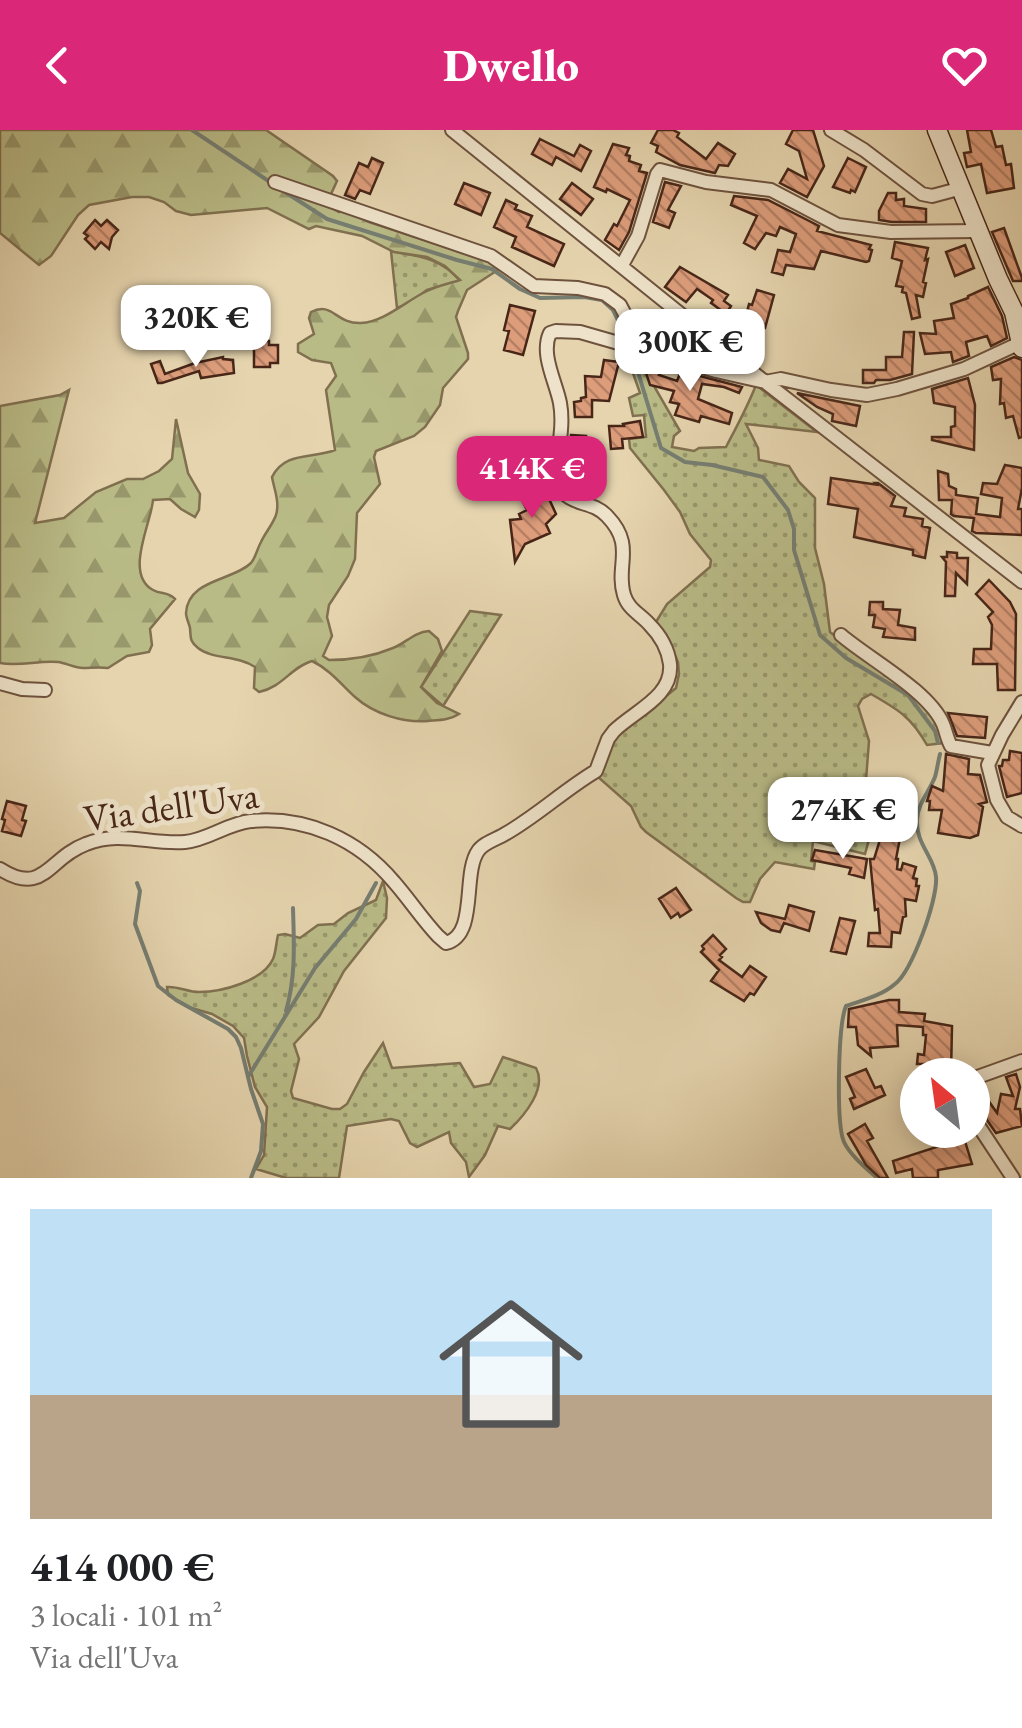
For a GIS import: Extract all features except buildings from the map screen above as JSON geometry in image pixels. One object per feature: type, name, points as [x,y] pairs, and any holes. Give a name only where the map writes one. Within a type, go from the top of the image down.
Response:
[{"type":"street","points":[[452,130],[1022,582]]},
{"type":"street","points":[[831,130],[922,194],[932,196],[962,188]]},
{"type":"street","points":[[275,182],[491,256],[534,286],[605,294],[620,305],[643,351],[765,382],[781,379],[856,394],[880,393],[964,368],[1021,345],[1018,307],[978,231],[936,130]]},
{"type":"street","points":[[622,265],[638,236],[660,170],[706,182],[771,190],[838,224],[891,232],[978,231]]},
{"type":"street","name":"Via dell'Uva","points":[[0,869],[23,880],[34,880],[64,854],[112,836],[191,842],[242,822],[280,821],[316,827],[344,838],[392,879],[438,936],[446,943],[455,941],[466,916],[478,850],[596,771],[614,731],[665,689],[671,675],[661,639],[630,608],[623,594],[624,546],[620,534],[604,512],[567,498],[556,484],[561,409],[546,339],[556,331],[580,332],[643,351]]},
{"type":"street","points":[[841,635],[902,678],[933,709],[951,746],[992,752]]},
{"type":"street","points":[[0,682],[22,689],[45,690]]},
{"type":"street","points":[[1022,702],[988,765],[997,800],[1007,817],[1022,826]]},
{"type":"street","points":[[990,1073],[1022,1061]]},
{"type":"street","points":[[990,1143],[1013,1178]]},
{"type":"green space","points":[[0,130],[266,130],[337,181],[326,205],[501,268],[467,290],[456,317],[468,359],[443,388],[440,405],[425,427],[414,436],[376,451],[380,484],[357,513],[355,559],[329,605],[327,617],[332,636],[323,656],[329,660],[370,655],[429,631],[438,639],[442,651],[421,687],[437,703],[459,714],[428,721],[389,716],[363,703],[312,661],[259,692],[254,688],[255,667],[195,646],[186,613],[194,593],[253,561],[276,515],[272,477],[277,469],[292,459],[335,450],[326,390],[336,376],[331,363],[312,360],[298,352],[298,344],[314,334],[311,312],[324,309],[345,320],[369,322],[428,291],[460,280],[427,257],[394,252],[362,236],[316,226],[309,229],[267,208],[191,215],[149,197],[89,205],[51,256],[39,265],[0,233]]},
{"type":"green space","points":[[391,251],[437,263],[460,281],[427,290],[397,308]]},
{"type":"green space","points":[[627,351],[640,355],[680,431],[674,436],[672,447],[694,451],[726,447],[756,385],[817,432],[746,424],[758,448],[759,460],[789,466],[815,498],[815,548],[830,632],[930,709],[945,743],[927,745],[897,710],[871,694],[862,699],[858,706],[869,741],[866,780],[851,780],[845,811],[875,817],[865,854],[813,841],[814,869],[775,862],[760,879],[750,902],[736,898],[646,832],[631,806],[598,777],[615,738],[676,688],[678,662],[656,622],[667,604],[710,567],[711,560],[690,534],[680,512],[630,448],[629,439],[646,437],[644,415],[633,416],[629,398],[640,393]]},
{"type":"green space","points":[[69,390],[35,523],[64,518],[96,492],[159,471],[172,459],[176,419],[188,473],[200,494],[199,510],[195,517],[170,499],[153,500],[141,548],[140,573],[153,590],[175,599],[150,629],[149,652],[127,656],[108,668],[51,662],[0,663],[0,406]]},
{"type":"green space","points":[[470,611],[501,615],[443,706],[421,687]]},
{"type":"green space","points":[[383,881],[386,918],[344,971],[319,1017],[294,1044],[299,1059],[291,1091],[293,1098],[340,1109],[347,1104],[383,1043],[392,1068],[460,1063],[474,1087],[490,1084],[503,1057],[536,1068],[537,1092],[510,1129],[498,1126],[485,1155],[469,1177],[466,1162],[451,1143],[449,1132],[417,1147],[410,1143],[399,1121],[391,1119],[347,1126],[339,1178],[286,1178],[256,1169],[264,1155],[267,1107],[255,1087],[244,1038],[212,1014],[188,1007],[168,995],[167,987],[208,991],[251,979],[273,959],[278,935],[300,938],[318,925],[334,924],[376,900]]},
{"type":"waterway","points":[[192,130],[273,184]]},
{"type":"waterway","points":[[285,192],[327,219],[492,269],[540,298],[602,300],[613,310],[628,340]]},
{"type":"waterway","points":[[631,349],[661,448],[685,462],[763,477],[788,510],[794,529],[794,550],[820,635],[846,658],[908,695],[935,731],[938,743]]},
{"type":"waterway","points":[[877,1178],[850,1152],[841,1132],[839,1074],[843,1017],[846,1006],[878,995],[902,977],[923,934],[936,877],[919,836],[917,819],[940,754]]},
{"type":"waterway","points":[[137,883],[140,891],[135,924],[158,986],[228,1029],[241,1048],[263,1124],[261,1151],[251,1178]]},
{"type":"waterway","points":[[248,1077],[315,968],[356,919],[376,883]]},
{"type":"waterway","points":[[286,1011],[293,973],[293,908]]}]
